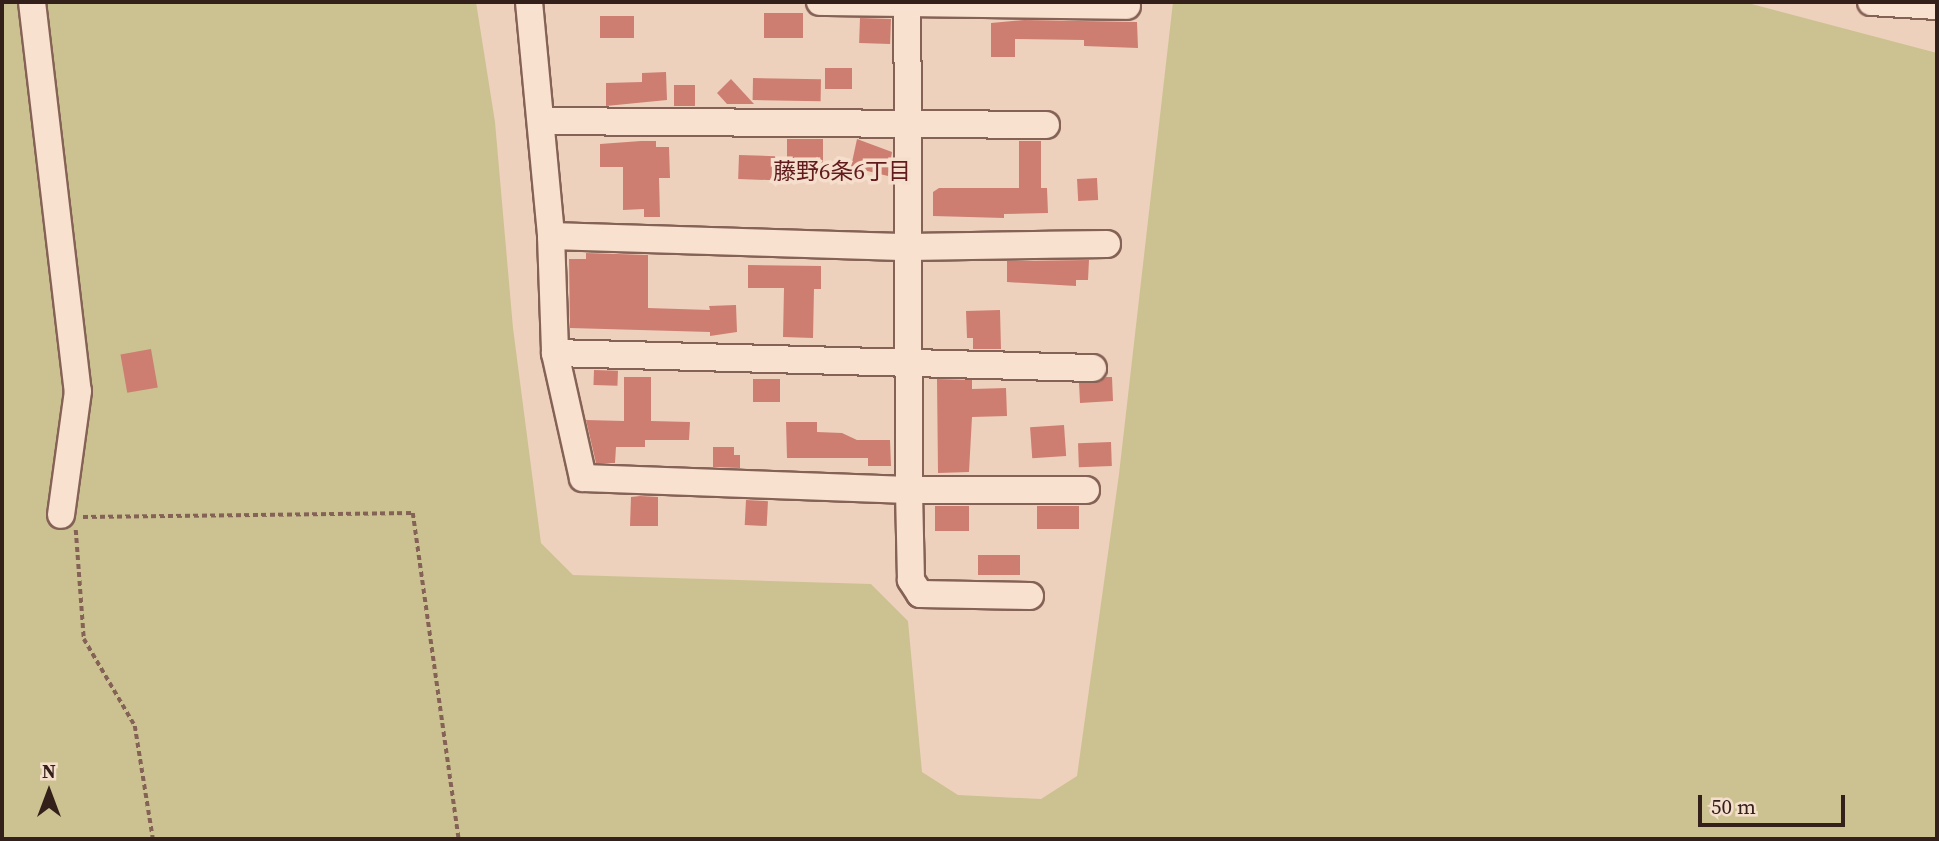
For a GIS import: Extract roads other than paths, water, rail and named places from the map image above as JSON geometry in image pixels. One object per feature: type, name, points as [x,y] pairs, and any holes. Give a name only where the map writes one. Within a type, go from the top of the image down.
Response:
[{"type":"street","points":[[32,2],[78,391],[68,516]]},
{"type":"street","points":[[529,2],[551,236],[555,353],[583,478],[909,490],[1086,490]]},
{"type":"street","points":[[820,2],[1126,6]]},
{"type":"street","points":[[1881,2],[1937,6]]},
{"type":"street","points":[[907,3],[911,580],[920,594],[1030,596]]},
{"type":"street","points":[[542,121],[1046,125]]},
{"type":"street","points":[[551,236],[909,247],[1107,244]]},
{"type":"street","points":[[555,353],[909,365],[1093,368]]},
{"type":"district","name":"藤野6条6丁目","points":[[842,171]]}]
